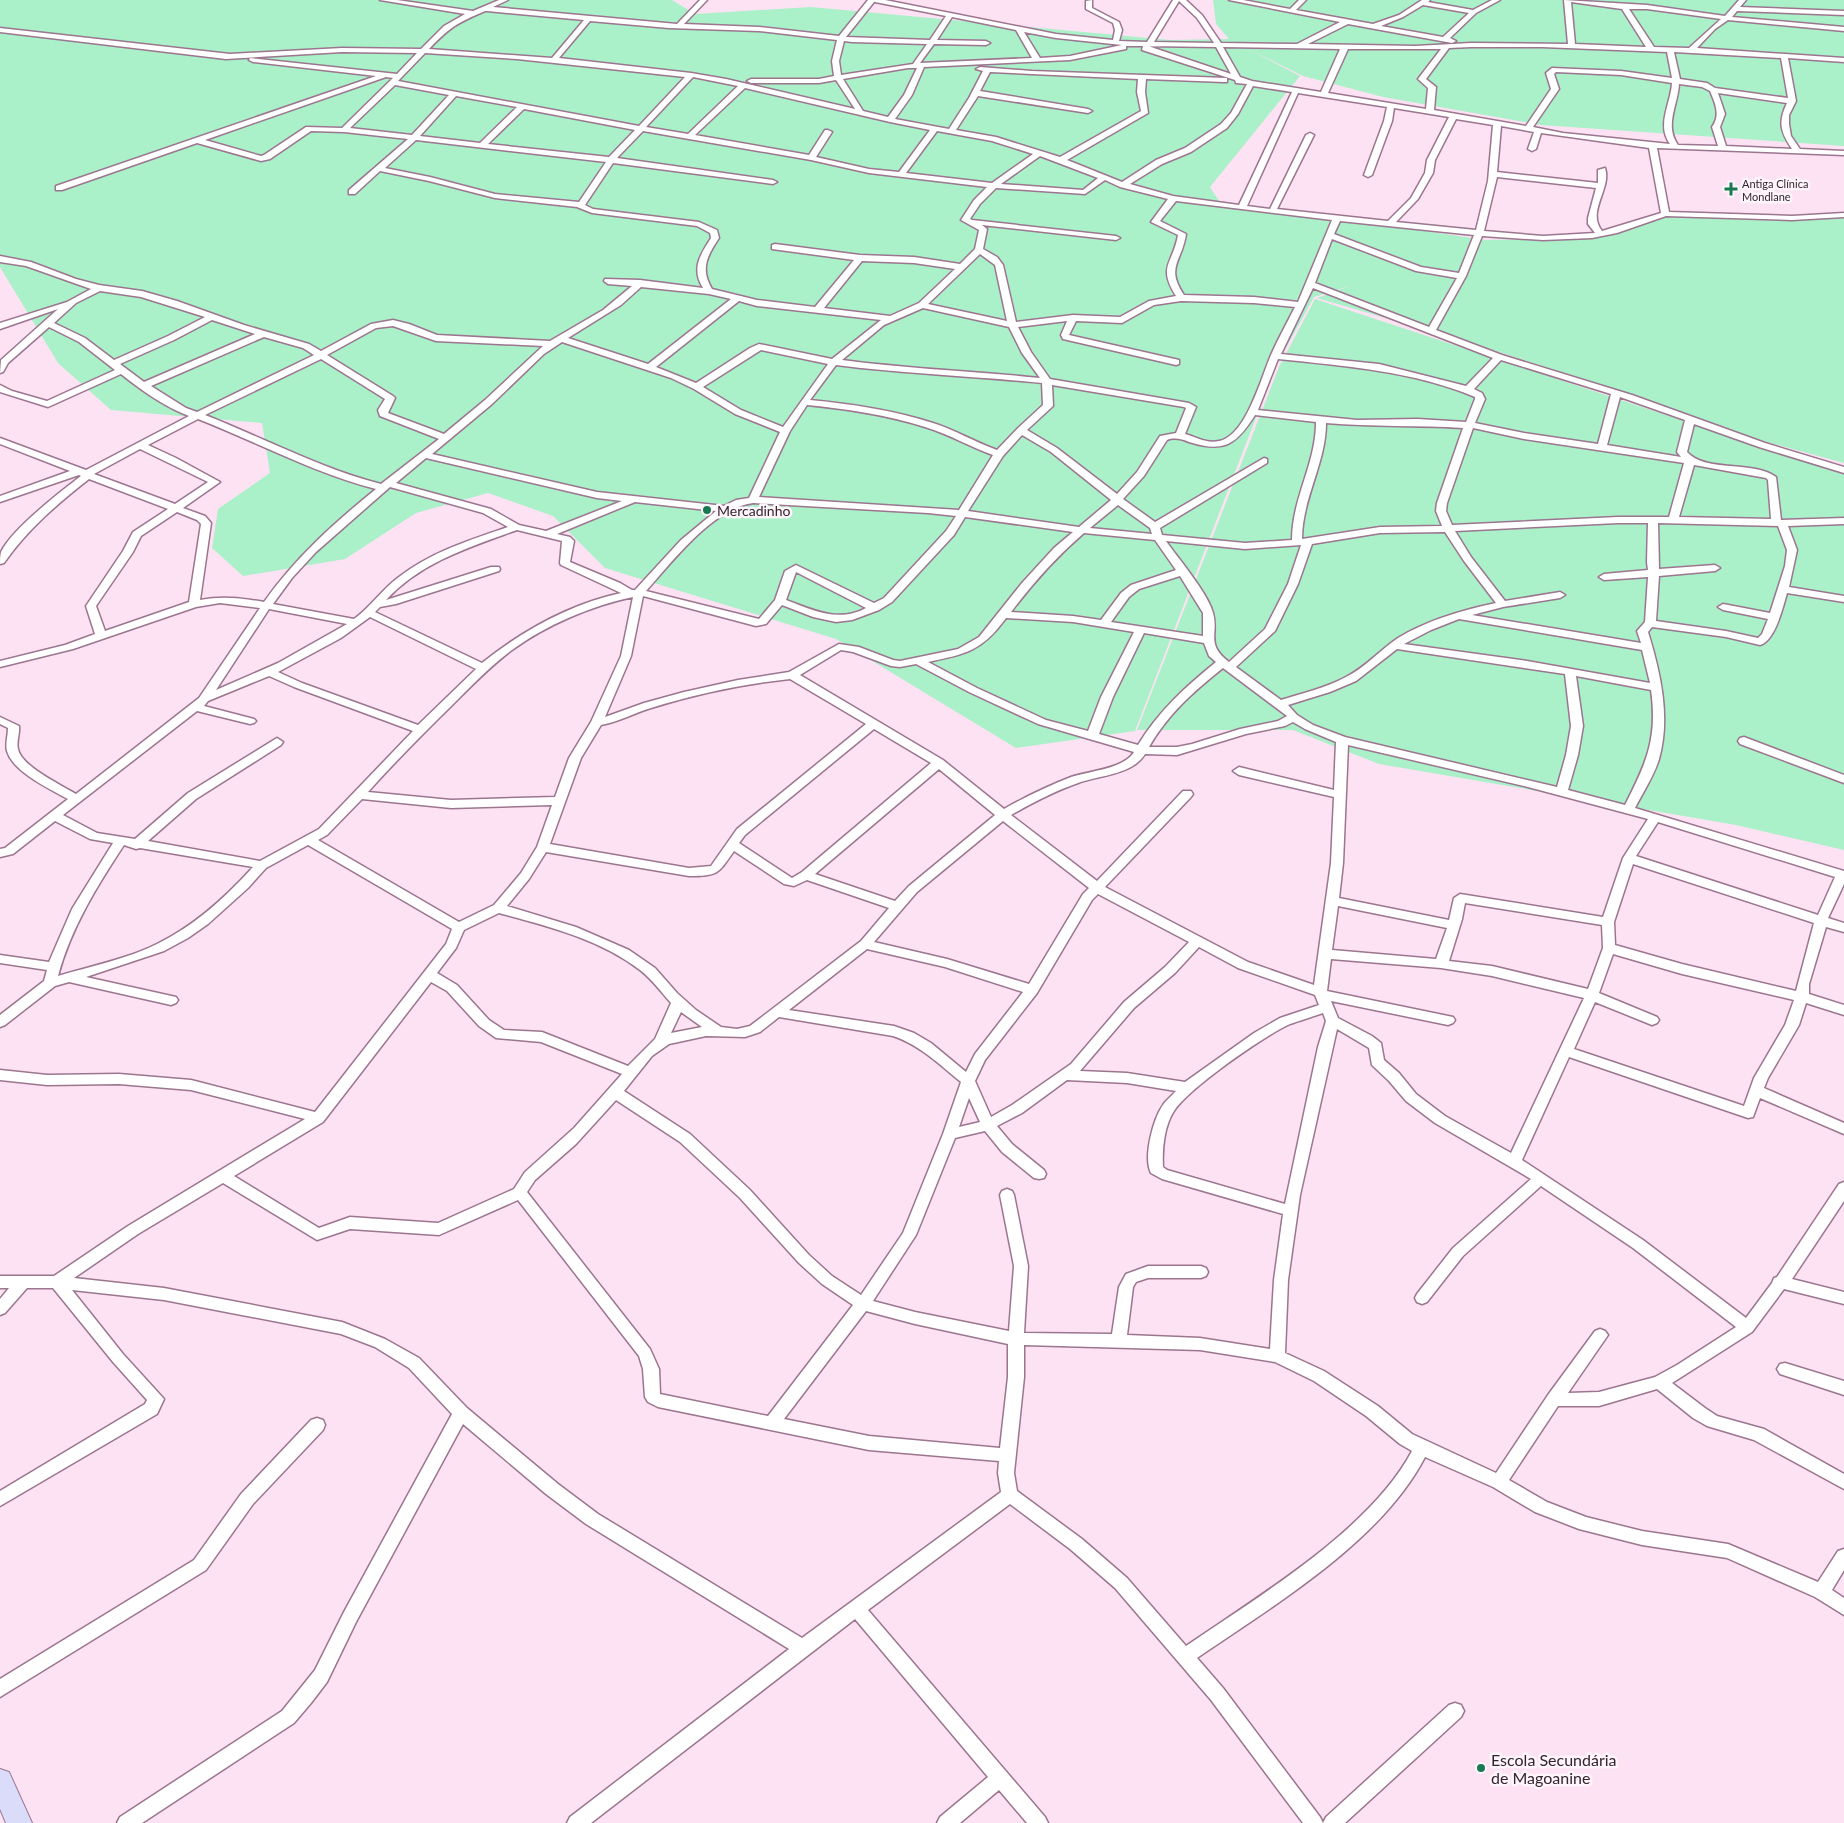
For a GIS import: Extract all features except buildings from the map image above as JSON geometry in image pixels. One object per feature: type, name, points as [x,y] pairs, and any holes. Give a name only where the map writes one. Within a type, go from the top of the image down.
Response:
[{"type":"main road","points":[[0,1781],[19,1823]]},
{"type":"street","points":[[383,0],[473,13]]},
{"type":"street","points":[[344,130],[446,27],[505,0]]},
{"type":"street","points":[[679,26],[704,0]]},
{"type":"street","points":[[860,112],[836,72],[836,61],[838,44],[841,39],[873,0],[1074,39],[1133,44],[1415,48],[1446,43]]},
{"type":"street","points":[[1099,0],[1086,0],[1090,9],[1116,22],[1119,26],[1120,31],[1115,42]]},
{"type":"street","points":[[1149,44],[1176,0]]},
{"type":"street","points":[[1182,0],[1199,14],[1239,81]]},
{"type":"street","points":[[1232,0],[1446,43],[1651,48],[1844,60]]},
{"type":"street","points":[[1291,11],[1303,0]]},
{"type":"street","points":[[1430,112],[1432,87],[1422,79],[1446,43],[1474,12],[1497,0]]},
{"type":"street","points":[[1567,0],[1572,45]]},
{"type":"street","points":[[1571,0],[1624,8],[1646,7],[1727,18],[1844,30]]},
{"type":"street","points":[[1691,50],[1713,28],[1727,18],[1743,0]]},
{"type":"street","points":[[1370,27],[1401,16],[1425,2],[1474,12]]},
{"type":"street","points":[[929,11],[935,4]]},
{"type":"street","points":[[1624,8],[1651,48]]},
{"type":"street","points":[[485,9],[679,26],[759,29],[841,39],[888,42],[986,43]]},
{"type":"street","points":[[1735,9],[1844,13]]},
{"type":"street","points":[[890,120],[908,95],[918,66],[950,15]]},
{"type":"street","points":[[553,61],[589,18]]},
{"type":"street","points":[[1297,47],[1346,22]]},
{"type":"street","points":[[1019,29],[1036,60]]},
{"type":"street","points":[[0,30],[385,75],[454,93],[522,107],[811,158],[846,167],[900,176],[994,186],[1083,192],[1103,178]]},
{"type":"street","points":[[726,81],[793,82],[839,78],[874,71],[918,66],[1070,58],[1133,44],[1239,81]]},
{"type":"street","points":[[1323,95],[1345,47]]},
{"type":"street","points":[[226,57],[346,50],[426,49],[691,74],[890,120],[994,139],[1061,160],[1123,185],[1173,198],[1242,208],[1479,234],[1543,238],[1600,234],[1665,214],[1792,218],[1844,215]]},
{"type":"street","points":[[1670,49],[1676,81],[1674,96],[1667,119],[1669,140],[1676,147]]},
{"type":"street","points":[[1784,56],[1792,101],[1785,115],[1785,124],[1787,136],[1797,151]]},
{"type":"street","points":[[954,64],[987,70],[1032,74],[1239,81],[1538,131],[1652,146],[1844,153]]},
{"type":"street","points":[[951,131],[976,93],[987,70]]},
{"type":"street","points":[[1528,129],[1555,90],[1556,86],[1550,73],[1552,71],[1607,72],[1704,85],[1713,90],[1792,101]]},
{"type":"street","points":[[581,205],[612,160],[639,128],[691,74]]},
{"type":"street","points":[[59,188],[385,75]]},
{"type":"street","points":[[1061,160],[1145,111],[1140,92],[1142,77]]},
{"type":"street","points":[[1123,185],[1159,162],[1188,150],[1224,126],[1234,114],[1251,83]]},
{"type":"street","points":[[689,137],[743,85]]},
{"type":"street","points":[[1242,208],[1296,90]]},
{"type":"street","points":[[1713,90],[1720,108],[1720,121],[1716,127],[1723,148]]},
{"type":"street","points":[[352,192],[414,138],[454,93]]},
{"type":"street","points":[[976,93],[1088,111]]},
{"type":"street","points":[[1368,175],[1388,122],[1391,105]]},
{"type":"street","points":[[481,146],[522,107]]},
{"type":"street","points":[[1390,224],[1414,199],[1429,173],[1431,160],[1453,117]]},
{"type":"street","points":[[1431,331],[1462,276],[1479,234],[1492,188],[1497,124]]},
{"type":"street","points":[[900,176],[935,128]]},
{"type":"street","points":[[200,140],[261,159],[309,129],[344,130],[612,160],[774,182]]},
{"type":"street","points":[[1532,148],[1538,131]]},
{"type":"street","points":[[811,158],[828,132]]},
{"type":"street","points":[[1273,210],[1310,135]]},
{"type":"street","points":[[1652,146],[1665,214]]},
{"type":"street","points":[[965,220],[980,199],[994,186],[1039,153]]},
{"type":"street","points":[[380,169],[430,179],[496,196],[581,205],[584,209],[592,211],[698,224],[714,232],[715,238],[699,266],[699,274],[709,291]]},
{"type":"street","points":[[1600,234],[1592,224],[1592,218],[1597,193],[1602,186],[1602,170]]},
{"type":"street","points":[[1493,174],[1602,186]]},
{"type":"street","points":[[1173,198],[1167,209],[1155,222],[1182,234],[1170,265],[1169,275],[1173,286],[1181,298]]},
{"type":"street","points":[[597,722],[606,722],[646,706],[679,697],[763,679],[792,675],[839,647],[855,649],[890,663],[900,664],[961,652],[983,639],[1026,585],[1058,550],[1117,500],[1141,474],[1163,438],[1167,436],[1179,437],[1215,445],[1225,443],[1233,438],[1243,427],[1275,356],[1311,284],[1337,218]]},
{"type":"street","points":[[965,220],[1116,238]]},
{"type":"street","points":[[753,500],[785,431],[834,362],[889,318],[922,306],[979,250],[984,229],[965,220]]},
{"type":"street","points":[[1329,235],[1419,269],[1462,276]]},
{"type":"street","points":[[775,246],[860,258],[914,260],[962,267]]},
{"type":"street","points":[[780,601],[817,615],[836,619],[848,618],[875,608],[888,600],[928,559],[950,533],[1000,454],[1021,430],[1048,406],[1047,381],[1027,353],[1012,325],[999,265],[994,259],[979,250]]},
{"type":"street","points":[[818,309],[860,258]]},
{"type":"street","points":[[0,259],[28,264],[98,288],[142,294],[213,316],[241,327],[306,346],[390,398],[383,410],[384,414],[445,438]]},
{"type":"street","points":[[608,281],[709,291],[736,299],[889,318]]},
{"type":"street","points":[[0,860],[5,852],[55,816],[204,699],[266,606],[311,551],[424,455],[483,408],[556,341],[610,309],[631,293],[640,283]]},
{"type":"street","points":[[1311,284],[1499,357],[1616,394],[1762,445],[1844,470]]},
{"type":"street","points":[[0,326],[73,301],[98,288]]},
{"type":"street","points":[[922,306],[1012,325],[1073,318],[1122,320],[1152,303],[1181,298],[1254,300],[1301,305]]},
{"type":"street","points":[[650,367],[736,299]]},
{"type":"street","points":[[1,366],[73,301]]},
{"type":"street","points":[[115,363],[171,338],[213,316]]},
{"type":"street","points":[[1073,318],[1065,335],[1066,337],[1176,362]]},
{"type":"street","points":[[49,324],[82,340],[115,363],[143,386],[196,416],[246,434],[349,479],[387,486],[487,511],[516,527],[548,534],[568,541],[565,560],[568,566],[634,593],[756,623],[762,622],[780,601],[790,571],[796,568],[875,608]]},
{"type":"street","points":[[0,499],[84,473],[141,446],[196,416],[296,369],[374,326],[385,324],[406,326],[436,338],[556,341],[650,367],[697,387],[738,412],[785,431]]},
{"type":"street","points":[[143,386],[265,333]]},
{"type":"street","points":[[697,387],[759,347],[834,362],[887,369],[996,375],[1047,381],[1190,407],[1179,437]]},
{"type":"street","points":[[1275,356],[1379,367],[1468,390],[1479,395],[1480,399],[1468,424],[1440,501],[1441,511],[1466,556],[1502,604]]},
{"type":"street","points":[[1468,390],[1499,357]]},
{"type":"street","points":[[0,388],[48,404],[123,370]]},
{"type":"street","points":[[1602,448],[1616,394]]},
{"type":"street","points":[[805,402],[856,408],[922,423],[1000,454]]},
{"type":"street","points":[[1251,412],[1357,423],[1418,422],[1468,424],[1524,436],[1690,461],[1771,477],[1773,479],[1779,523],[1792,550],[1790,566],[1766,635],[1760,642],[1726,634],[1650,622]]},
{"type":"street","points":[[498,908],[592,938],[640,962],[657,976],[678,1002],[718,1031],[728,1034],[745,1034],[755,1029],[865,944],[896,906],[913,889],[1003,815],[1025,802],[1076,780],[1108,772],[1135,760],[1156,725],[1188,690],[1226,665],[1270,631],[1293,584],[1302,543],[1296,529],[1299,513],[1318,452],[1321,420]]},
{"type":"street","points":[[1690,420],[1682,452],[1690,461]]},
{"type":"street","points":[[1021,430],[1054,450],[1157,532],[1208,613],[1210,650],[1226,665],[1289,711],[1293,717],[1309,726],[1342,740],[1529,783],[1655,817],[1843,875],[1821,921],[1803,984],[1802,997],[1792,1025],[1762,1078],[1748,1113],[1566,1051]]},
{"type":"street","points":[[0,441],[202,518],[206,523],[194,604]]},
{"type":"street","points":[[101,636],[91,606],[128,552],[137,534],[175,507],[214,484],[214,480],[141,446]]},
{"type":"street","points":[[424,455],[483,467],[579,491],[634,500],[726,509]]},
{"type":"street","points":[[1157,532],[1174,514],[1264,461]]},
{"type":"street","points":[[1674,520],[1690,461]]},
{"type":"street","points":[[0,561],[22,533],[84,473]]},
{"type":"street","points":[[548,534],[634,500]]},
{"type":"street","points":[[0,1022],[50,983],[160,948],[204,921],[244,885],[262,865],[323,832],[420,730],[509,646],[543,626],[608,599],[634,593],[685,542],[726,509],[740,502],[753,500],[961,513],[1082,530],[1157,532],[1245,546],[1302,543],[1380,530],[1618,520],[1779,523],[1844,521]]},
{"type":"street","points":[[1628,811],[1653,759],[1657,729],[1655,687],[1648,648],[1642,630],[1650,622],[1654,572],[1652,562],[1653,520]]},
{"type":"street","points":[[204,699],[270,672],[356,623],[401,580],[442,555],[516,527]]},
{"type":"street","points":[[1604,577],[1714,568]]},
{"type":"street","points":[[372,609],[495,569]]},
{"type":"street","points":[[1104,623],[1125,595],[1134,587],[1182,572]]},
{"type":"street","points":[[1782,589],[1844,598]]},
{"type":"street","points":[[58,1282],[133,1230],[318,1118],[452,945],[459,927],[498,908],[525,876],[543,847],[575,758],[597,722],[626,656],[634,593]]},
{"type":"street","points":[[1280,704],[1350,680],[1373,666],[1409,636],[1502,604],[1560,594]]},
{"type":"street","points":[[0,664],[40,655],[194,604],[220,600],[242,601],[356,623]]},
{"type":"street","points":[[1723,608],[1774,616]]},
{"type":"street","points":[[372,609],[484,668]]},
{"type":"street","points":[[1003,615],[1104,623],[1208,640]]},
{"type":"street","points":[[1460,617],[1648,648]]},
{"type":"street","points":[[1092,737],[1106,697],[1140,630]]},
{"type":"street","points":[[1395,646],[1518,662],[1655,687]]},
{"type":"street","points":[[918,661],[972,690],[1042,722],[1141,750],[1177,751],[1244,731],[1281,724],[1293,717]]},
{"type":"street","points":[[270,672],[298,685],[420,730]]},
{"type":"street","points":[[1561,792],[1572,755],[1577,726],[1570,672]]},
{"type":"street","points":[[792,675],[814,686],[938,763],[1098,888],[1156,920],[1198,940],[1243,965],[1323,998],[1358,1001],[1448,1020]]},
{"type":"street","points":[[195,707],[250,721]]},
{"type":"street","points":[[0,720],[13,726],[12,750],[15,757],[27,769],[76,799]]},
{"type":"street","points":[[543,847],[700,873],[715,869],[741,832],[873,724]]},
{"type":"street","points":[[1342,740],[1337,863],[1325,954],[1323,998],[1333,1021],[1368,1039],[1376,1046],[1377,1062],[1394,1077],[1402,1089],[1414,1101],[1514,1163],[1523,1166],[1540,1179],[1580,1203],[1702,1292],[1747,1328]]},
{"type":"street","points":[[1744,741],[1844,779]]},
{"type":"street","points":[[136,845],[192,796],[277,742]]},
{"type":"street","points":[[732,844],[788,881],[794,882],[806,875],[938,763]]},
{"type":"street","points":[[1239,771],[1340,795]]},
{"type":"street","points":[[772,1423],[863,1304],[909,1235],[950,1134],[968,1081],[980,1057],[1032,990],[1087,897],[1098,888],[1187,794]]},
{"type":"street","points":[[359,795],[451,804],[560,801]]},
{"type":"street","points":[[55,816],[94,836],[136,845],[262,865]]},
{"type":"street","points":[[1514,1163],[1592,995],[1609,948],[1608,922],[1629,858],[1655,817]]},
{"type":"street","points":[[310,840],[459,927]]},
{"type":"street","points":[[50,983],[73,917],[120,842]]},
{"type":"street","points":[[1629,858],[1844,928]]},
{"type":"street","points":[[806,875],[896,906]]},
{"type":"street","points":[[1441,964],[1454,925],[1460,898],[1608,922]]},
{"type":"street","points":[[1332,901],[1454,925]]},
{"type":"street","points":[[950,1134],[988,1125],[1017,1109],[1066,1075],[1129,1005],[1170,970],[1198,940]]},
{"type":"street","points":[[865,944],[956,965],[1032,990]]},
{"type":"street","points":[[1609,948],[1682,969],[1802,997],[1844,1010]]},
{"type":"street","points":[[1325,954],[1492,970],[1592,995],[1652,1020]]},
{"type":"street","points":[[0,959],[54,967]]},
{"type":"street","points":[[428,974],[452,988],[484,1023],[501,1035],[542,1037],[630,1072]]},
{"type":"street","points":[[67,977],[171,1000]]},
{"type":"street","points":[[1291,1211],[1162,1174],[1156,1169],[1155,1156],[1160,1127],[1168,1108],[1196,1080],[1259,1036],[1323,998]]},
{"type":"street","points":[[520,1193],[522,1185],[532,1174],[578,1134],[630,1072],[660,1042],[678,1002]]},
{"type":"street","points":[[775,1012],[894,1032],[909,1036],[926,1046],[968,1081],[988,1125],[1007,1148],[1039,1174]]},
{"type":"street","points":[[1277,1356],[1281,1280],[1291,1211],[1325,1047],[1333,1021]]},
{"type":"street","points":[[660,1042],[699,1032],[718,1031]]},
{"type":"street","points":[[0,1074],[47,1080],[119,1079],[191,1085],[318,1118]]},
{"type":"street","points":[[1066,1075],[1127,1078],[1188,1088]]},
{"type":"street","points":[[1757,1091],[1844,1129]]},
{"type":"street","points":[[615,1092],[692,1144],[745,1194],[804,1259],[827,1280],[863,1304],[915,1318],[1016,1339],[1119,1340],[1200,1344],[1277,1356],[1319,1376],[1372,1411],[1406,1439],[1498,1482],[1542,1507],[1585,1524],[1642,1538],[1728,1551],[1780,1572],[1821,1592],[1844,1607]]},
{"type":"street","points":[[222,1176],[318,1234],[350,1223],[439,1229],[448,1227],[520,1193]]},
{"type":"street","points":[[1422,1298],[1458,1252],[1540,1179]]},
{"type":"street","points":[[1553,1400],[1599,1400],[1659,1382],[1682,1370],[1747,1328],[1779,1282],[1794,1265],[1844,1188]]},
{"type":"street","points":[[520,1193],[645,1353],[651,1369],[653,1397],[658,1400],[870,1443],[1007,1455]]},
{"type":"street","points":[[1007,1195],[1021,1266],[1016,1339],[1016,1377],[1006,1473],[1010,1495],[1076,1544],[1121,1584],[1217,1694],[1314,1823]]},
{"type":"street","points":[[1119,1340],[1126,1287],[1131,1278],[1148,1272],[1201,1272]]},
{"type":"street","points":[[0,1282],[58,1282],[164,1294],[342,1328],[380,1343],[414,1363],[461,1413],[552,1489],[592,1519],[803,1648]]},
{"type":"street","points":[[0,1309],[23,1282]]},
{"type":"street","points":[[0,1498],[151,1410],[156,1403],[156,1399],[118,1358],[58,1282]]},
{"type":"street","points":[[1779,1282],[1844,1298]]},
{"type":"street","points":[[1498,1482],[1553,1400],[1600,1335]]},
{"type":"street","points":[[1786,1369],[1844,1388]]},
{"type":"street","points":[[1659,1382],[1699,1414],[1713,1421],[1758,1434],[1844,1482]]},
{"type":"street","points":[[126,1823],[288,1717],[305,1697],[321,1676],[350,1616],[461,1413]]},
{"type":"street","points":[[0,1689],[200,1565],[247,1499],[317,1425]]},
{"type":"street","points":[[1185,1656],[1251,1611],[1350,1538],[1403,1482],[1422,1448]]},
{"type":"street","points":[[576,1823],[803,1648],[1010,1495]]},
{"type":"street","points":[[1821,1592],[1844,1556]]},
{"type":"street","points":[[857,1609],[1039,1823]]},
{"type":"street","points":[[1332,1823],[1455,1711]]},
{"type":"street","points":[[946,1823],[1000,1778]]},
{"type":"green space","points":[[0,0],[672,0],[695,14],[811,7],[1170,40],[1229,39],[1216,24],[1213,0],[1844,0],[1844,146],[1541,125],[1383,97],[1303,76],[1246,48],[1300,76],[1210,187],[1219,201],[1486,240],[1585,238],[1621,233],[1644,221],[1668,216],[1790,220],[1844,216],[1844,463],[1763,441],[1665,406],[1471,343],[1317,298],[1350,286],[1314,297],[1276,366],[1135,731],[1016,748],[836,639],[605,568],[553,516],[488,493],[416,513],[345,559],[243,576],[212,548],[218,509],[270,473],[262,423],[111,410],[58,363],[0,267]]},
{"type":"green space","points":[[1315,299],[1763,447],[1844,471],[1844,850],[1736,825],[1379,764],[1293,730],[1137,730],[1279,367]]},
{"type":"place","name":"Antiga Clínica Mondlane","points":[[1731,189]]},
{"type":"place","name":"Mercadinho","points":[[707,510]]},
{"type":"place","name":"Escola Secundária de Magoanine","points":[[1481,1768]]}]
